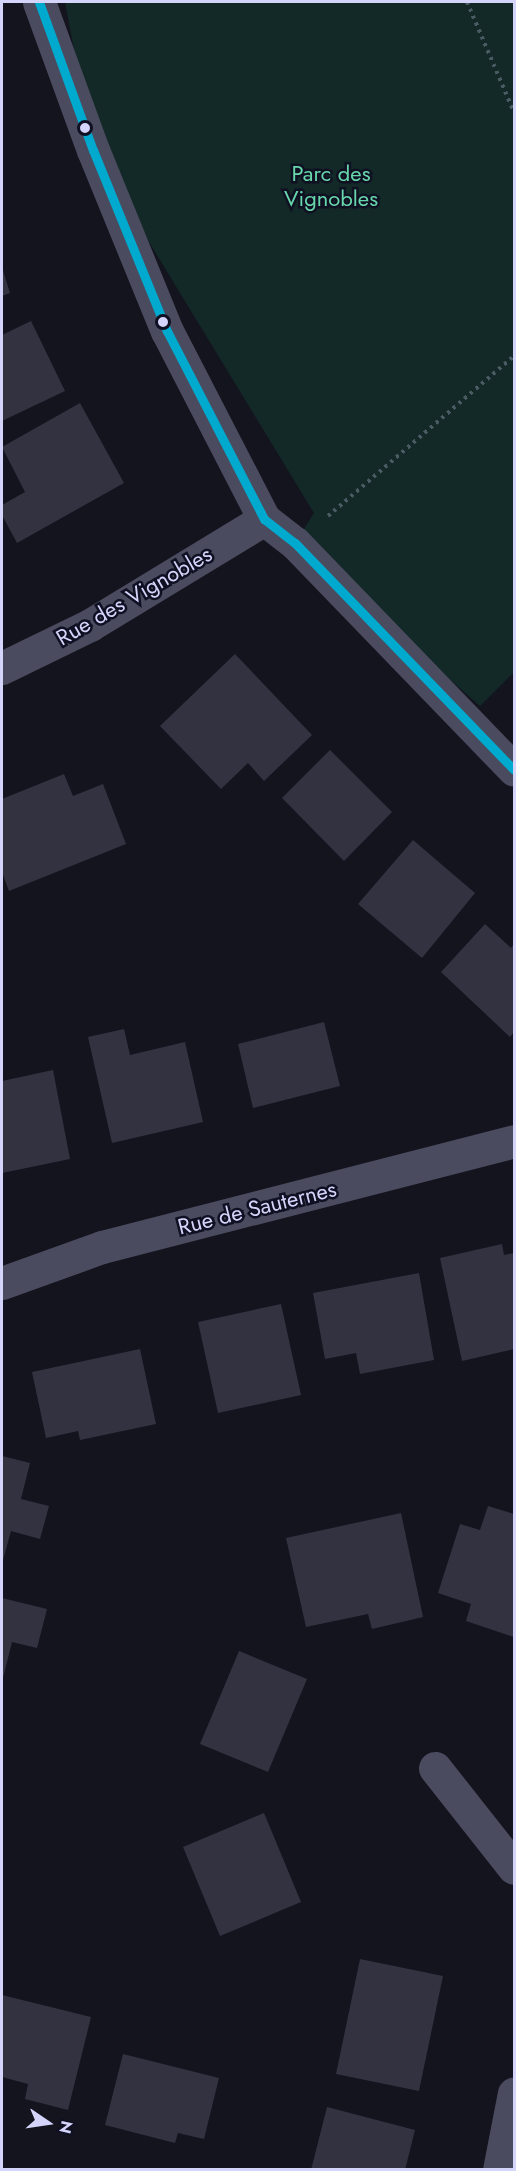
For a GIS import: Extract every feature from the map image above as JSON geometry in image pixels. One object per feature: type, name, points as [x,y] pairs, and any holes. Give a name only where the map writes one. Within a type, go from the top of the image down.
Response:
[{"type":"street","points":[[39,2],[93,150],[167,331],[264,519],[295,543],[514,770]]},
{"type":"street","name":"Rue des Vignobles","points":[[2,668],[90,625],[264,519]]},
{"type":"street","name":"Rue de Sauternes","points":[[2,1283],[102,1247],[514,1141]]},
{"type":"street","points":[[435,1768],[514,1868]]},
{"type":"street","points":[[499,2169],[514,2093]]},
{"type":"path","points":[[467,2],[514,112]]},
{"type":"path","points":[[295,543],[514,356]]},
{"type":"green space","name":"Parc des Vignobles","points":[[65,2],[514,2],[514,672],[480,706],[295,543],[314,513],[93,150]]},
{"type":"building","points":[[2,267],[10,293],[2,296]]},
{"type":"building","points":[[31,321],[65,391],[2,421],[2,335]]},
{"type":"building","points":[[80,403],[124,483],[17,543],[2,515],[2,505],[25,492],[2,447]]},
{"type":"building","points":[[235,654],[312,735],[264,781],[248,763],[221,789],[160,726]]},
{"type":"building","points":[[330,750],[392,812],[344,861],[282,798]]},
{"type":"building","points":[[64,774],[73,796],[103,784],[126,844],[9,891],[2,872],[2,799]]},
{"type":"building","points":[[413,840],[475,893],[422,958],[358,904]]},
{"type":"building","points":[[485,924],[511,948],[514,944],[514,1032],[510,1037],[441,972]]},
{"type":"building","points":[[324,1022],[340,1086],[253,1108],[238,1044]]},
{"type":"building","points":[[124,1029],[130,1055],[185,1042],[203,1122],[112,1143],[88,1037]]},
{"type":"building","points":[[53,1070],[70,1159],[2,1173],[2,1081]]},
{"type":"building","points":[[502,1244],[504,1255],[514,1253],[514,1349],[462,1361],[440,1258]]},
{"type":"building","points":[[419,1273],[434,1360],[360,1374],[356,1353],[325,1359],[313,1293]]},
{"type":"building","points":[[281,1304],[301,1395],[218,1413],[198,1322]]},
{"type":"building","points":[[140,1349],[156,1424],[80,1440],[78,1431],[46,1438],[32,1372]]},
{"type":"building","points":[[2,1456],[30,1463],[21,1499],[49,1506],[40,1539],[11,1531],[2,1564]]},
{"type":"building","points":[[488,1506],[514,1514],[514,1637],[466,1621],[471,1604],[438,1593],[460,1524],[480,1530]]},
{"type":"building","points":[[401,1513],[423,1617],[372,1629],[368,1614],[306,1627],[286,1538]]},
{"type":"building","points":[[2,1598],[47,1609],[37,1648],[12,1642],[2,1682]]},
{"type":"building","points":[[239,1651],[307,1679],[268,1772],[200,1744]]},
{"type":"building","points":[[264,1813],[301,1902],[220,1936],[183,1847]]},
{"type":"building","points":[[360,1959],[443,1976],[419,2091],[336,2074]]},
{"type":"building","points":[[2,1995],[91,2017],[68,2110],[25,2099],[28,2084],[2,2077]]},
{"type":"building","points":[[123,2054],[219,2078],[204,2139],[178,2133],[175,2143],[105,2125]]},
{"type":"building","points":[[327,2107],[415,2130],[405,2170],[311,2170]]},
{"type":"transit line","points":[[39,2],[93,150],[167,331],[264,519],[295,543],[514,770]]}]
